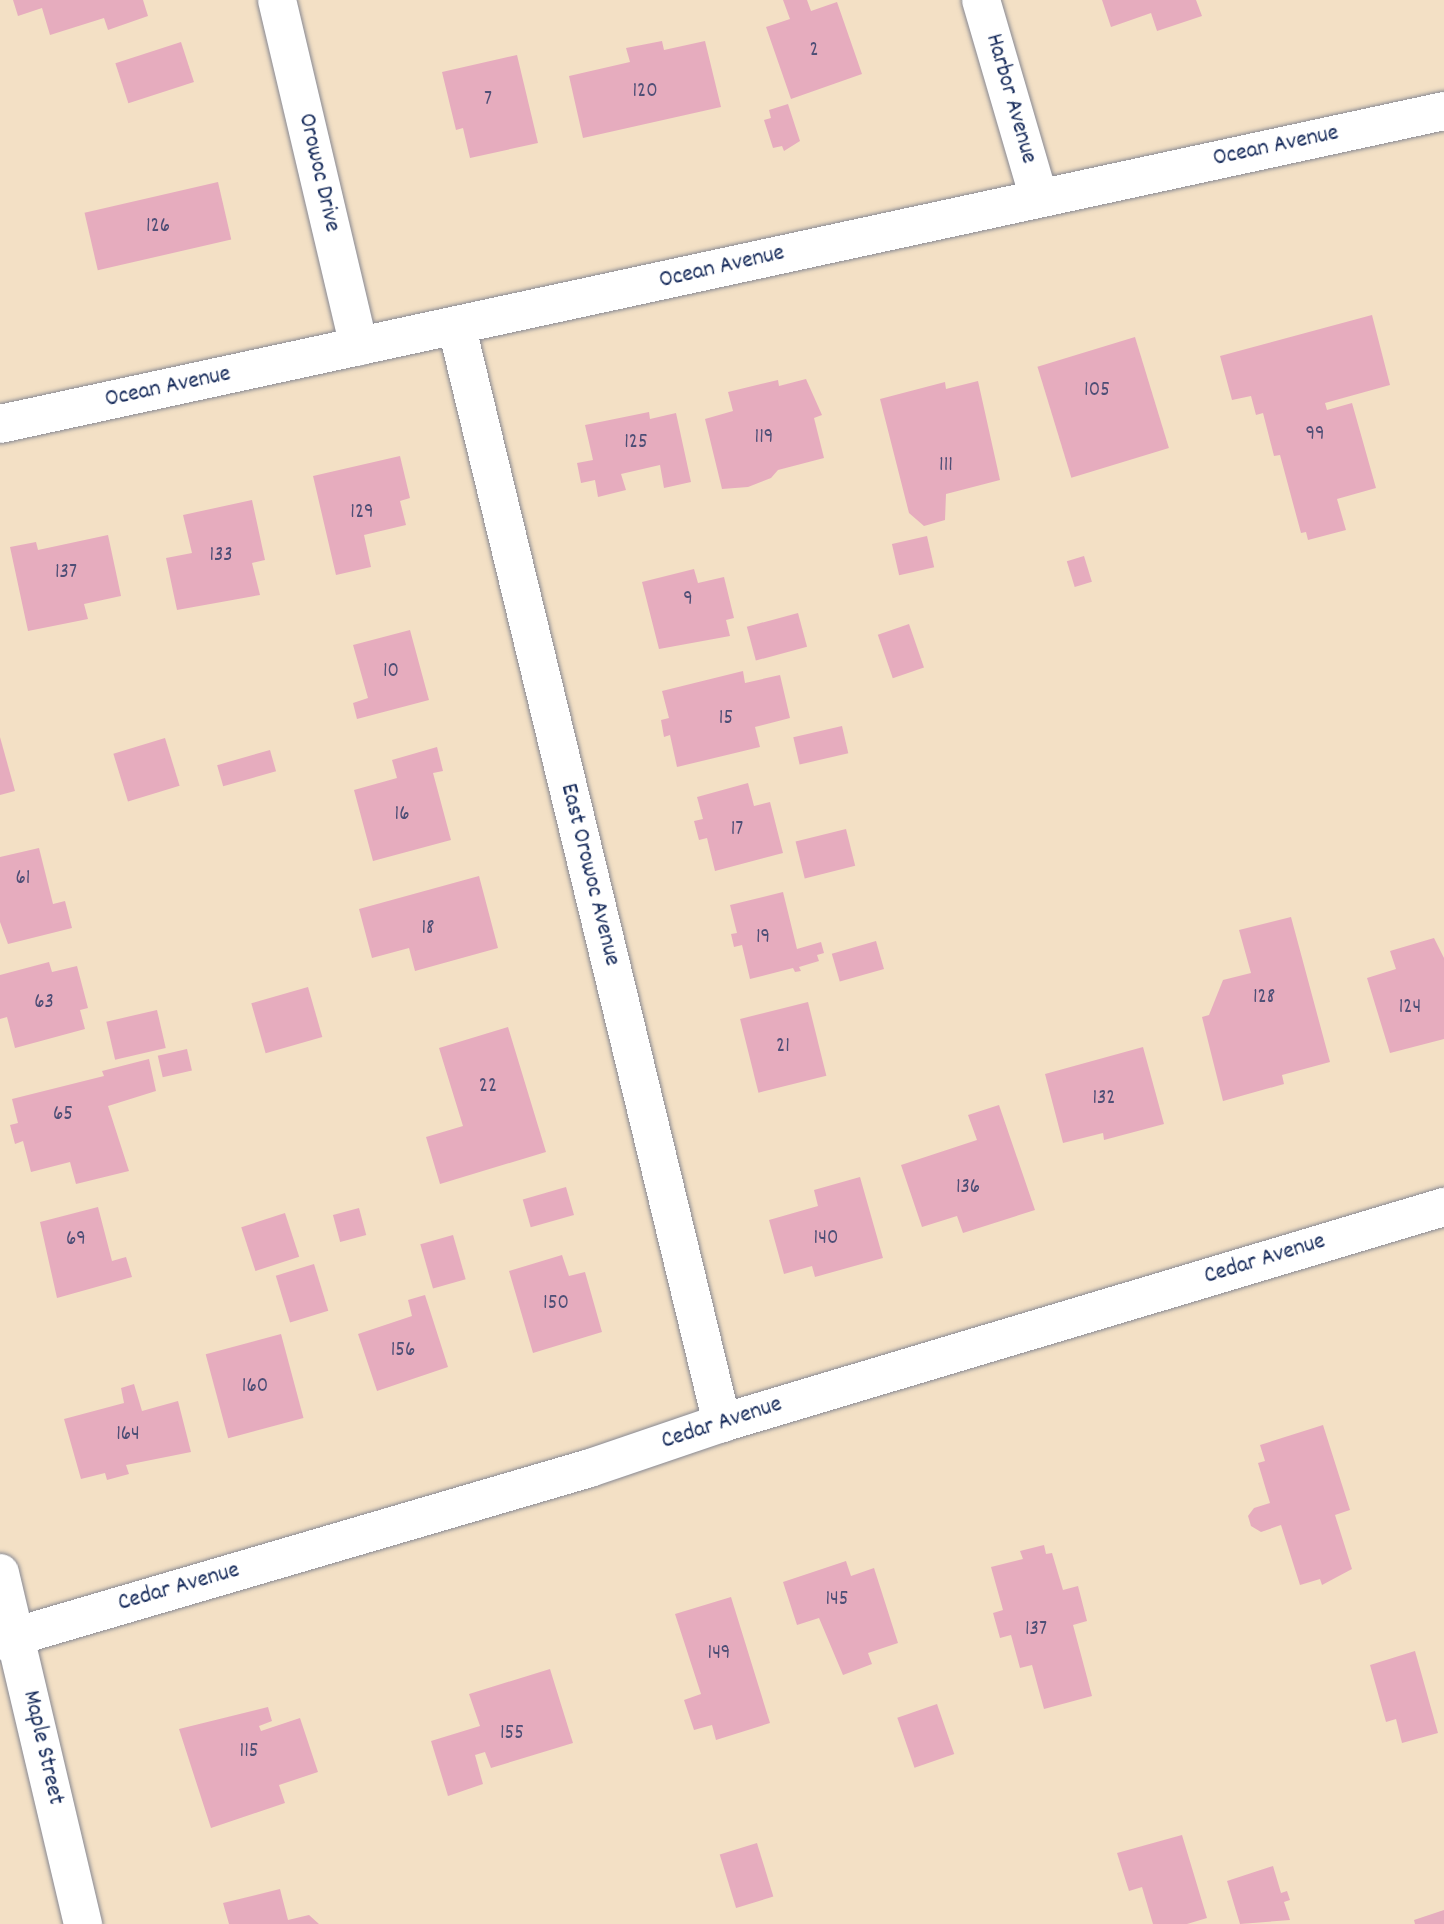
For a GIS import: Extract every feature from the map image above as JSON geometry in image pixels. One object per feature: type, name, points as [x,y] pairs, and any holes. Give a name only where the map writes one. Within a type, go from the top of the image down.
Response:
[{"type":"street","name":"Orowoc Drive","points":[[277,0],[359,346]]},
{"type":"street","name":"Harbor Avenue","points":[[981,0],[1039,198]]},
{"type":"street","name":"Ocean Avenue","points":[[0,424],[359,346],[457,328],[1444,111]]},
{"type":"street","name":"East Orowoc Avenue","points":[[457,328],[722,1423]]},
{"type":"street","name":"Cedar Avenue","points":[[8,1639],[590,1468],[722,1423],[1444,1207]]},
{"type":"street","name":"Maple Street","points":[[0,1573],[8,1639],[83,1924]]},
{"type":"building","points":[[13,0],[143,0],[148,16],[108,30],[104,18],[50,35],[42,8],[18,16]]},
{"type":"building","points":[[783,0],[807,0],[811,11],[837,2],[862,74],[791,99],[766,27],[790,19]]},
{"type":"building","points":[[1102,0],[1196,0],[1202,16],[1157,31],[1151,13],[1111,27]]},
{"type":"building","points":[[662,41],[664,50],[705,41],[721,107],[583,138],[569,76],[630,62],[626,48]]},
{"type":"building","points":[[181,42],[194,82],[128,103],[115,63]]},
{"type":"building","points":[[517,55],[538,143],[470,158],[463,128],[456,130],[442,72]]},
{"type":"building","points":[[788,104],[800,141],[784,151],[782,146],[773,148],[764,120],[771,118],[769,110]]},
{"type":"building","points":[[218,182],[231,239],[98,270],[85,213]]},
{"type":"building","points":[[1372,315],[1390,385],[1325,403],[1327,410],[1352,403],[1376,488],[1337,499],[1346,530],[1308,540],[1306,532],[1301,533],[1280,455],[1274,456],[1263,413],[1256,415],[1251,396],[1232,400],[1220,356]]},
{"type":"building","points":[[1135,337],[1169,448],[1071,478],[1037,367]]},
{"type":"building","points":[[806,379],[822,415],[814,418],[824,458],[778,470],[771,478],[748,487],[722,489],[705,419],[733,411],[728,392],[778,380],[779,386]]},
{"type":"building","points":[[978,381],[1000,480],[946,494],[945,520],[924,526],[909,513],[880,399],[945,382],[946,389]]},
{"type":"building","points":[[649,412],[650,419],[676,413],[691,482],[664,488],[660,465],[621,474],[626,490],[598,497],[595,480],[581,483],[577,463],[593,460],[585,425]]},
{"type":"building","points":[[400,456],[410,498],[400,501],[406,525],[364,535],[371,567],[336,575],[313,476]]},
{"type":"building","points":[[252,500],[265,560],[252,563],[260,595],[177,610],[166,558],[192,553],[183,515]]},
{"type":"building","points":[[108,535],[121,596],[84,604],[88,619],[28,631],[10,547],[36,542],[38,550]]},
{"type":"building","points":[[927,536],[934,567],[899,575],[892,544]]},
{"type":"building","points":[[1084,556],[1092,582],[1075,587],[1067,561]]},
{"type":"building","points":[[694,569],[698,583],[724,577],[734,618],[726,620],[730,636],[659,649],[642,582]]},
{"type":"building","points":[[798,613],[807,647],[756,661],[747,627]]},
{"type":"building","points":[[909,624],[924,667],[893,678],[878,635]]},
{"type":"building","points":[[410,630],[429,700],[357,719],[353,703],[368,698],[353,645]]},
{"type":"building","points":[[743,671],[745,683],[780,675],[790,718],[755,727],[760,747],[677,767],[670,735],[664,737],[661,720],[669,718],[662,691]]},
{"type":"building","points":[[842,726],[848,753],[800,765],[793,737]]},
{"type":"building","points":[[0,737],[15,791],[0,795]]},
{"type":"building","points":[[165,738],[180,786],[128,802],[113,754]]},
{"type":"building","points":[[437,747],[443,771],[433,773],[451,840],[373,861],[354,790],[397,778],[392,760]]},
{"type":"building","points":[[270,750],[276,771],[223,786],[217,765]]},
{"type":"building","points":[[748,783],[754,806],[770,802],[783,853],[715,871],[707,838],[699,840],[694,821],[703,819],[697,797]]},
{"type":"building","points":[[846,829],[855,866],[805,878],[796,842]]},
{"type":"building","points":[[39,848],[53,904],[65,901],[72,928],[8,944],[0,922],[0,857]]},
{"type":"building","points":[[479,876],[498,948],[415,971],[409,948],[372,958],[359,909]]},
{"type":"building","points":[[783,892],[797,949],[821,942],[824,953],[817,955],[819,961],[799,967],[801,971],[795,972],[793,968],[750,979],[742,945],[734,947],[731,934],[737,933],[730,905]]},
{"type":"building","points":[[1291,917],[1330,1062],[1282,1075],[1284,1084],[1223,1101],[1202,1017],[1209,1015],[1223,980],[1251,973],[1239,930]]},
{"type":"building","points":[[1434,938],[1444,958],[1444,1039],[1390,1053],[1367,978],[1396,969],[1390,951]]},
{"type":"building","points":[[876,941],[884,969],[840,982],[832,954]]},
{"type":"building","points":[[49,962],[52,972],[77,966],[88,1008],[80,1010],[85,1029],[15,1048],[7,1017],[0,1019],[0,975]]},
{"type":"building","points":[[308,987],[322,1037],[266,1053],[251,1003]]},
{"type":"building","points":[[808,1002],[826,1076],[758,1093],[740,1019]]},
{"type":"building","points":[[157,1010],[166,1048],[115,1060],[106,1022]]},
{"type":"building","points":[[508,1027],[546,1152],[440,1184],[426,1137],[463,1126],[439,1048]]},
{"type":"building","points":[[1143,1047],[1164,1124],[1104,1140],[1103,1133],[1063,1143],[1045,1074]]},
{"type":"building","points":[[187,1049],[192,1070],[163,1077],[158,1056]]},
{"type":"building","points":[[149,1059],[156,1091],[108,1106],[129,1171],[76,1184],[70,1162],[31,1172],[23,1141],[15,1144],[10,1125],[18,1123],[12,1099],[104,1076],[102,1071]]},
{"type":"building","points":[[999,1105],[1035,1210],[963,1233],[957,1216],[922,1227],[901,1165],[977,1140],[968,1115]]},
{"type":"building","points":[[860,1177],[883,1258],[815,1277],[812,1266],[784,1274],[769,1220],[818,1206],[814,1190]]},
{"type":"building","points":[[566,1187],[574,1215],[531,1227],[523,1199]]},
{"type":"building","points":[[98,1207],[112,1261],[126,1257],[132,1277],[57,1298],[40,1222]]},
{"type":"building","points":[[359,1208],[366,1235],[340,1242],[333,1215]]},
{"type":"building","points":[[285,1213],[299,1257],[255,1271],[241,1227]]},
{"type":"building","points":[[453,1235],[466,1279],[433,1289],[420,1244]]},
{"type":"building","points":[[562,1255],[569,1276],[585,1272],[602,1332],[533,1353],[509,1271]]},
{"type":"building","points":[[314,1264],[328,1311],[290,1323],[276,1276]]},
{"type":"building","points":[[425,1295],[448,1367],[377,1391],[358,1334],[412,1316],[408,1300]]},
{"type":"building","points":[[281,1334],[304,1418],[228,1438],[206,1354]]},
{"type":"building","points":[[134,1384],[142,1411],[178,1401],[191,1452],[126,1465],[129,1474],[107,1480],[105,1473],[81,1479],[64,1419],[124,1403],[121,1388]]},
{"type":"building","points":[[1323,1425],[1350,1510],[1335,1515],[1352,1569],[1322,1585],[1320,1579],[1300,1585],[1281,1525],[1261,1532],[1251,1526],[1248,1516],[1254,1508],[1270,1503],[1258,1463],[1265,1461],[1260,1445]]},
{"type":"building","points":[[1044,1545],[1046,1554],[1052,1553],[1063,1590],[1078,1586],[1087,1621],[1073,1625],[1092,1696],[1044,1709],[1032,1665],[1020,1668],[1011,1635],[1000,1638],[993,1613],[1003,1610],[991,1567],[1023,1559],[1020,1551]]},
{"type":"building","points":[[846,1561],[851,1576],[874,1568],[898,1643],[868,1653],[872,1664],[843,1675],[819,1618],[797,1625],[783,1582]]},
{"type":"building","points":[[731,1597],[770,1723],[716,1740],[712,1725],[694,1730],[684,1700],[701,1694],[675,1614]]},
{"type":"building","points":[[1415,1651],[1438,1733],[1402,1743],[1396,1719],[1386,1722],[1370,1665]]},
{"type":"building","points":[[550,1669],[573,1743],[491,1768],[485,1752],[475,1755],[483,1784],[448,1796],[431,1741],[480,1726],[469,1694]]},
{"type":"building","points":[[937,1704],[954,1754],[915,1768],[897,1718]]},
{"type":"building","points":[[268,1707],[272,1721],[259,1726],[261,1731],[300,1718],[318,1772],[279,1785],[285,1803],[211,1828],[179,1729]]},
{"type":"building","points":[[1182,1835],[1207,1918],[1187,1924],[1153,1924],[1142,1887],[1129,1891],[1117,1853]]},
{"type":"building","points":[[757,1843],[773,1897],[736,1908],[720,1854]]},
{"type":"building","points":[[1273,1866],[1281,1893],[1287,1891],[1290,1900],[1284,1902],[1290,1920],[1240,1924],[1227,1881]]},
{"type":"building","points":[[280,1889],[288,1920],[309,1915],[319,1924],[229,1924],[223,1903]]},
{"type":"building","points":[[1444,1910],[1444,1924],[1415,1924],[1414,1920]]}]
